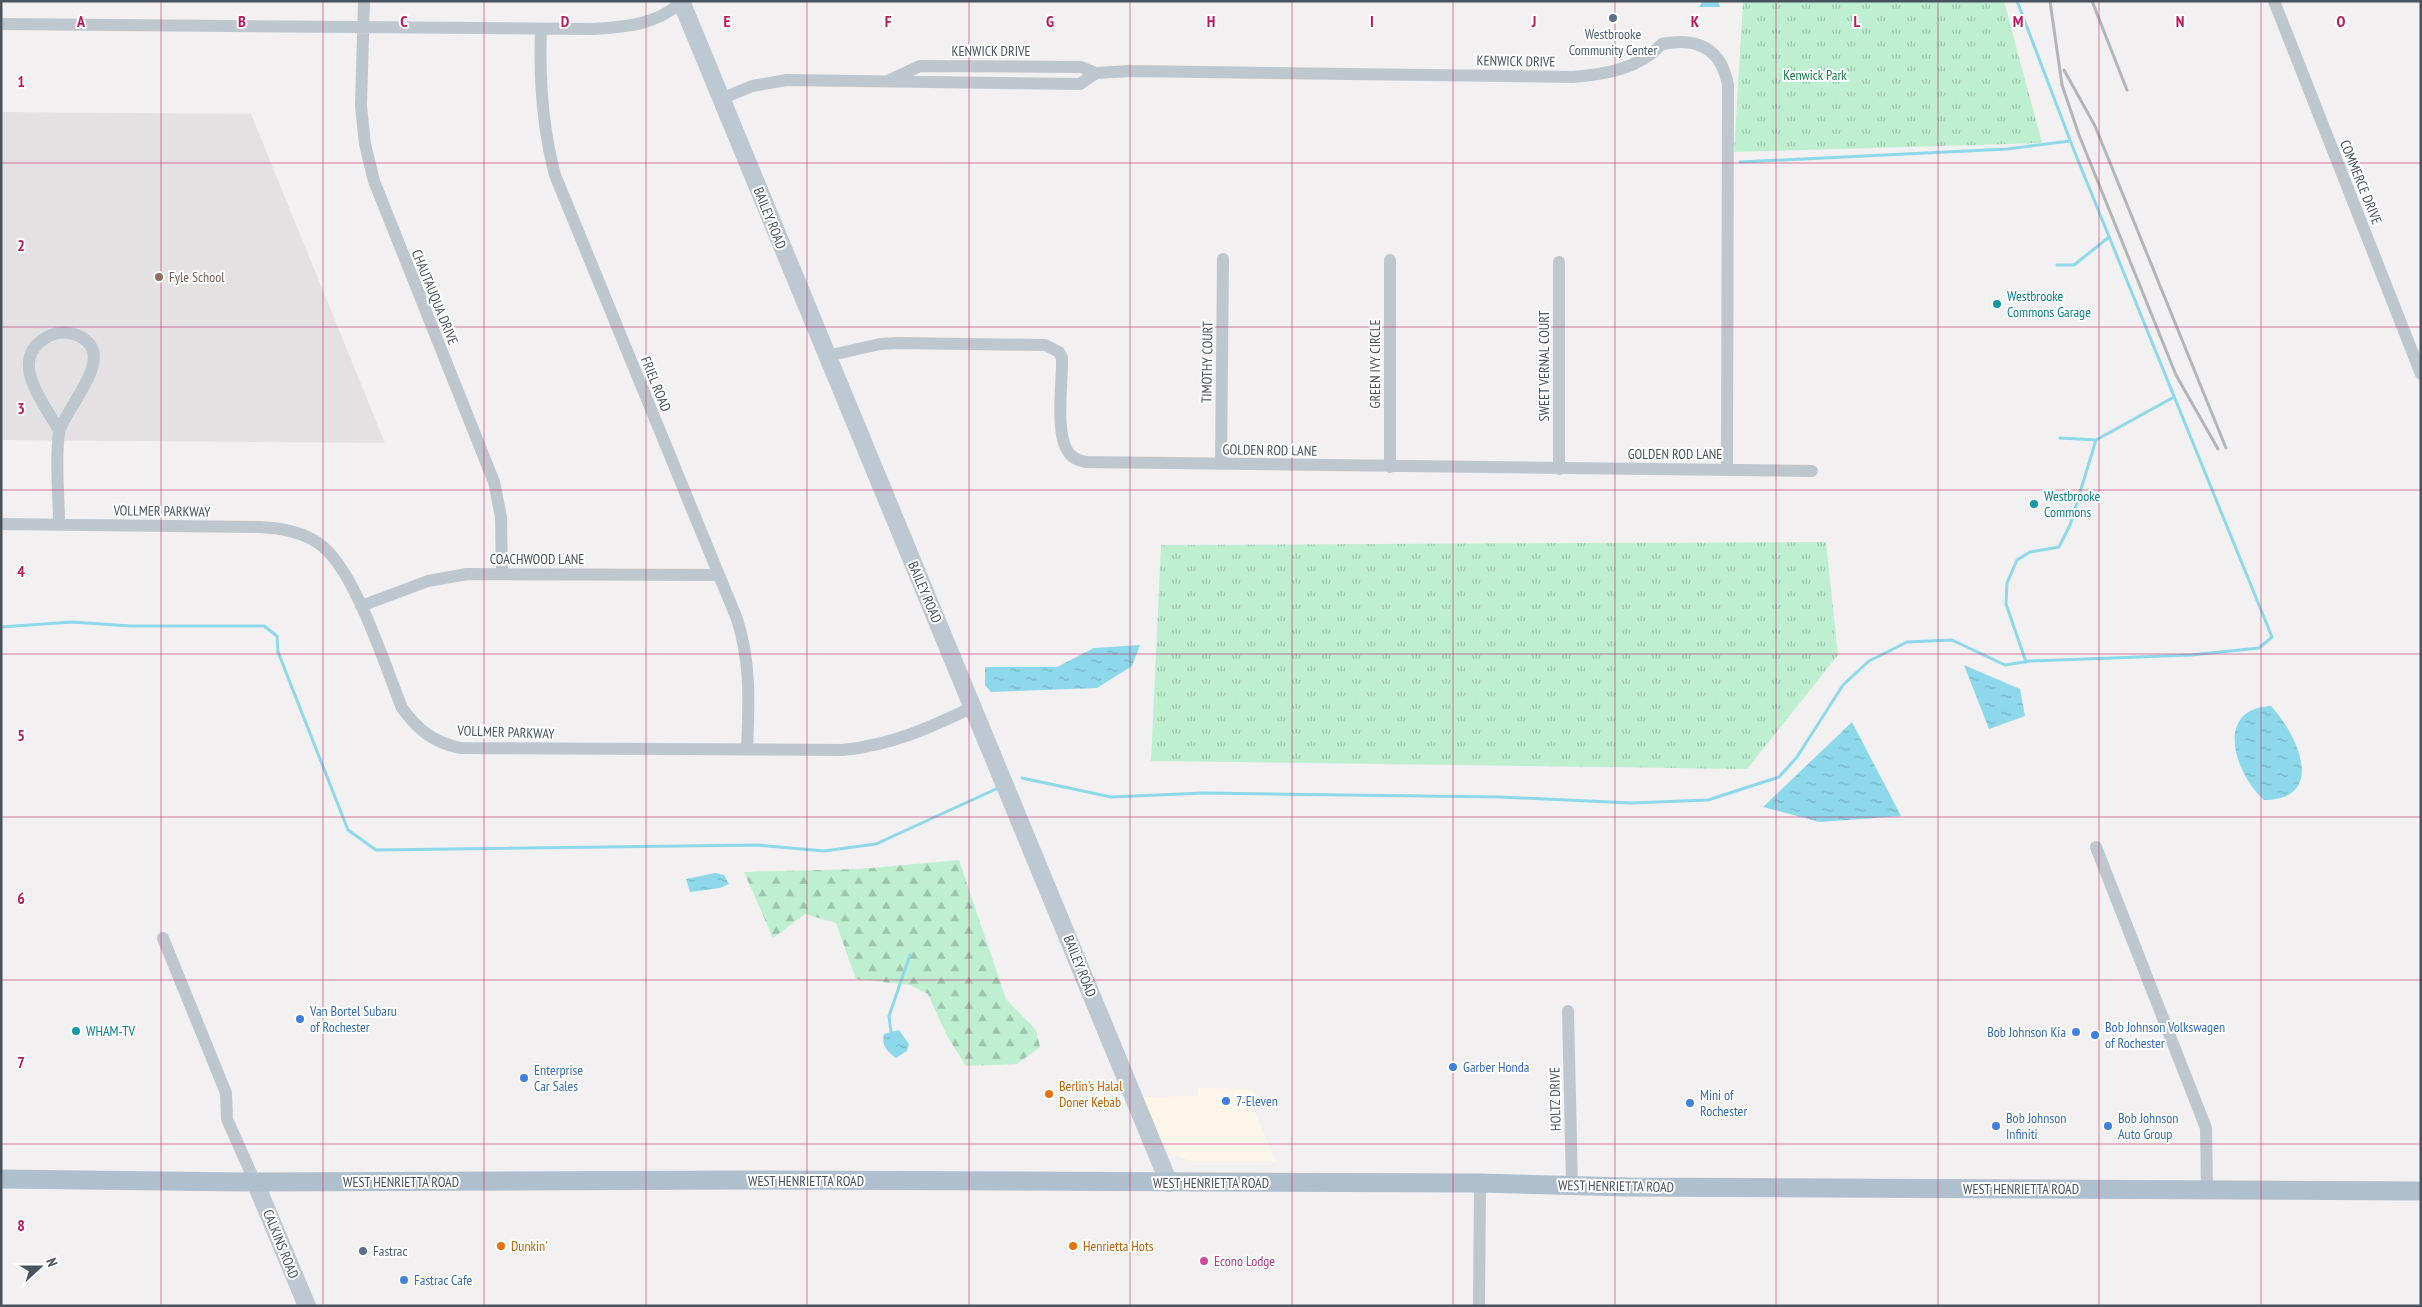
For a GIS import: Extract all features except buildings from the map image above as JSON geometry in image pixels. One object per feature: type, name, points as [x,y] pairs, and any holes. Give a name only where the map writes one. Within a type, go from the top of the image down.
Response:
[{"type":"main road","name":"WEST HENRIETTA ROAD","points":[[1,1179],[255,1182],[752,1180],[1480,1183],[1572,1186],[2421,1191]]},
{"type":"street","name":"CHAUTAUQUA DRIVE","points":[[364,1],[361,106],[369,161],[390,226],[494,482],[501,517],[502,573]]},
{"type":"street","name":"COMMERCE DRIVE","points":[[2274,1],[2421,374]]},
{"type":"street","points":[[1,24],[593,29],[636,25],[670,13],[681,2]]},
{"type":"street","name":"BAILEY ROAD","points":[[681,2],[1169,1183]]},
{"type":"street","name":"FRIEL ROAD","points":[[541,29],[540,87],[543,128],[555,175],[737,619],[746,657],[747,749]]},
{"type":"street","name":"KENWICK DRIVE","points":[[722,99],[770,82],[888,81],[1080,84],[1096,73],[1131,71],[1573,77],[1595,75],[1635,64],[1649,57],[1662,44],[1683,42],[1706,48],[1722,62],[1728,85],[1727,470]]},
{"type":"street","name":"TIMOTHY COURT","points":[[1221,464],[1223,259]]},
{"type":"street","name":"GREEN IVY CIRCLE","points":[[1390,260],[1390,467]]},
{"type":"street","name":"SWEET VERNAL COURT","points":[[1559,262],[1559,469]]},
{"type":"street","points":[[59,431],[32,383],[27,368],[31,352],[37,342],[52,334],[68,331],[82,338],[93,351],[92,369],[59,431],[59,524]]},
{"type":"street","name":"GOLDEN ROD LANE","points":[[827,356],[880,344],[897,343],[1045,345],[1059,352],[1062,358],[1062,436],[1065,447],[1072,456],[1095,463],[1812,471]]},
{"type":"street","name":"VOLLMER PARKWAY","points":[[1,524],[260,527],[291,531],[319,543],[331,553],[341,566],[361,606],[402,708],[421,731],[444,744],[478,748],[833,750],[868,748],[917,733],[973,707]]},
{"type":"street","name":"COACHWOOD LANE","points":[[361,606],[428,581],[467,574],[719,575]]},
{"type":"street","points":[[2096,847],[2196,1098],[2206,1128],[2207,1190]]},
{"type":"street","points":[[162,938],[226,1093],[227,1119],[255,1182]]},
{"type":"street","name":"HOLTZ DRIVE","points":[[1568,1011],[1572,1186]]},
{"type":"street","name":"CALKINS ROAD","points":[[255,1182],[306,1306]]},
{"type":"street","points":[[1479,1306],[1480,1183]]},
{"type":"shaded area","name":"Fyle School","points":[[1,112],[251,114],[385,443],[1,440]]},
{"type":"shaded area","points":[[1198,1088],[1253,1089],[1254,1110],[1276,1161],[1191,1161],[1171,1154],[1161,1140],[1143,1097],[1198,1096]]},
{"type":"green space","name":"Kenwick Park","points":[[1743,1],[2004,1],[2042,143],[1734,152]]},
{"type":"green space","points":[[1826,542],[1838,655],[1747,769],[1151,761],[1161,545]]},
{"type":"green space","points":[[959,860],[1006,999],[1036,1030],[1040,1047],[1017,1064],[966,1066],[947,1036],[928,994],[910,985],[856,979],[836,923],[805,914],[773,938],[744,872],[860,869]]},
{"type":"water","points":[[1702,1],[1718,1],[1720,7],[1700,7]]},
{"type":"water","points":[[1140,645],[1132,666],[1097,688],[991,692],[985,685],[985,667],[1057,667],[1094,648]]},
{"type":"water","points":[[1964,665],[2020,689],[2025,716],[1989,729]]},
{"type":"water","points":[[2271,706],[2290,732],[2297,748],[2301,763],[2301,777],[2296,789],[2284,797],[2264,800],[2254,789],[2238,760],[2235,744],[2236,730],[2241,718],[2253,710]]},
{"type":"water","points":[[1852,722],[1901,816],[1820,822],[1763,807]]},
{"type":"water","points":[[715,873],[724,875],[729,884],[720,888],[690,892],[686,879]]},
{"type":"water","points":[[899,1030],[909,1044],[907,1051],[896,1058],[886,1048],[883,1038],[884,1034]]},
{"type":"waterway","points":[[1022,778],[1111,797],[1204,793],[1500,797],[1631,803],[1708,800],[1779,777],[1797,757],[1843,685],[1869,661],[1907,642],[1952,640],[2005,665],[2030,661],[2191,655],[2259,648],[2272,637],[2075,153],[2017,1]]},
{"type":"waterway","points":[[1740,162],[2007,149],[2070,141]]},
{"type":"waterway","points":[[2057,265],[2074,265],[2109,237]]},
{"type":"waterway","points":[[2026,662],[2006,604],[2007,583],[2017,560],[2030,552],[2059,547],[2070,525],[2096,440],[2174,397]]},
{"type":"waterway","points":[[2060,438],[2096,440]]},
{"type":"waterway","points":[[1,627],[72,622],[130,626],[264,626],[277,636],[278,652],[348,830],[376,850],[757,845],[824,851],[876,844],[996,789]]},
{"type":"waterway","points":[[891,1032],[889,1016],[910,955]]},
{"type":"railway","points":[[2050,1],[2062,85],[2079,135],[2176,375],[2218,449]]},
{"type":"railway","points":[[2092,1],[2127,90]]},
{"type":"railway","points":[[2064,70],[2095,126],[2226,448]]},
{"type":"place","name":"Westbrooke Community Center","points":[[1613,18]]},
{"type":"place","name":"Fyle School","points":[[159,277]]},
{"type":"place","name":"Westbrooke Commons Garage","points":[[1997,304]]},
{"type":"place","name":"Westbrooke Commons","points":[[2034,504]]},
{"type":"place","name":"Van Bortel Subaru of Rochester","points":[[300,1019]]},
{"type":"place","name":"WHAM-TV","points":[[76,1031]]},
{"type":"place","name":"Bob Johnson Kia","points":[[2076,1032]]},
{"type":"place","name":"Bob Johnson Volkswagen of Rochester","points":[[2095,1035]]},
{"type":"place","name":"Garber Honda","points":[[1453,1067]]},
{"type":"place","name":"Enterprise Car Sales","points":[[524,1078]]},
{"type":"place","name":"Berlin's Halal Doner Kebab","points":[[1049,1094]]},
{"type":"place","name":"7-Eleven","points":[[1226,1101]]},
{"type":"place","name":"Mini of Rochester","points":[[1690,1103]]},
{"type":"place","name":"Bob Johnson Infiniti","points":[[1996,1126]]},
{"type":"place","name":"Bob Johnson Auto Group","points":[[2108,1126]]},
{"type":"place","name":"Dunkin'","points":[[501,1246]]},
{"type":"place","name":"Henrietta Hots","points":[[1073,1246]]},
{"type":"place","name":"Fastrac","points":[[363,1251]]},
{"type":"place","name":"Econo Lodge","points":[[1204,1261]]},
{"type":"place","name":"Fastrac Cafe","points":[[404,1280]]}]
